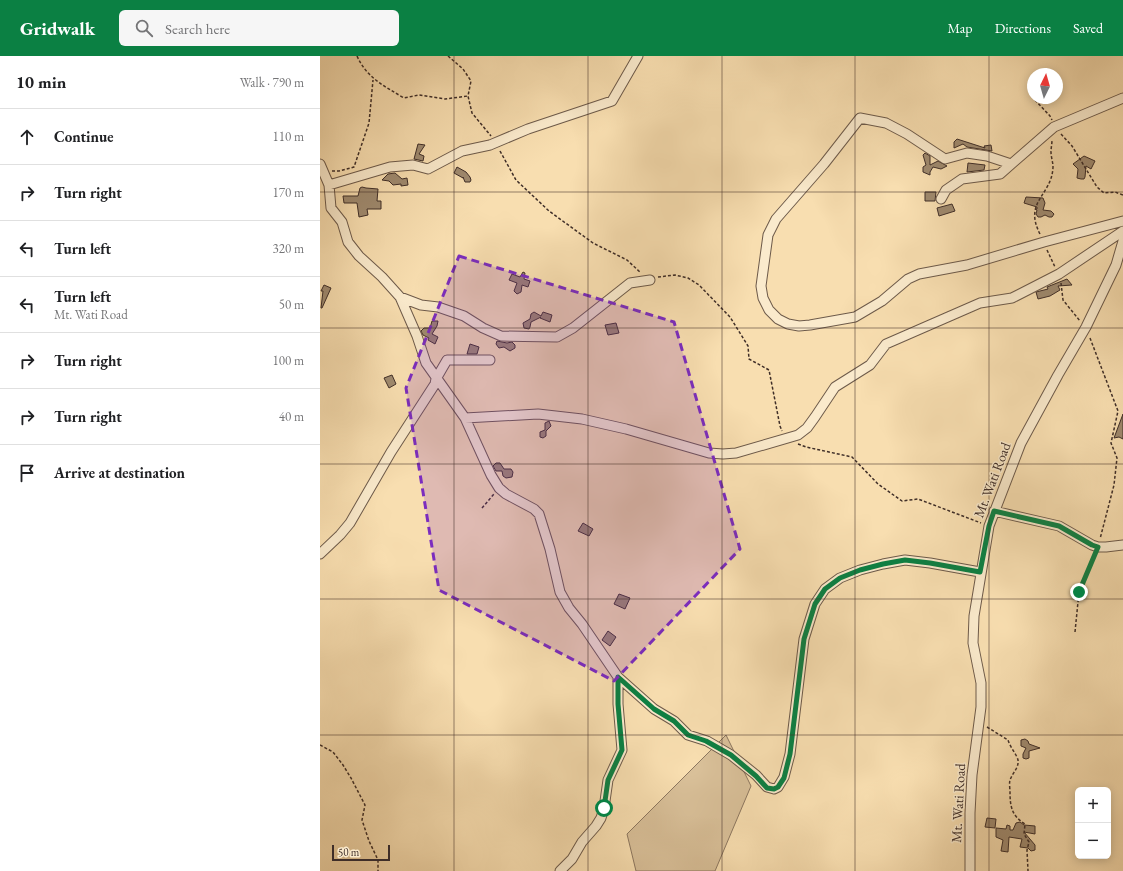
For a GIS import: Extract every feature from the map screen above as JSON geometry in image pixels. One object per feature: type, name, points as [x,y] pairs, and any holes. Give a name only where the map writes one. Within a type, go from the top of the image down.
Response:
[{"type":"street","points":[[328,185],[390,167],[413,165],[428,169],[462,150],[490,145],[528,128],[612,101],[638,56]]},
{"type":"street","points":[[941,199],[946,190],[962,179],[1000,174],[1054,126],[1123,98]]},
{"type":"street","points":[[1011,164],[987,156],[967,153],[945,159],[907,134],[886,123],[860,118],[824,164],[776,219],[768,235],[761,286],[763,298],[769,310],[778,319],[788,324],[799,326],[855,317],[882,301],[908,279],[919,274],[967,265],[1044,242],[1123,222]]},
{"type":"street","points":[[321,168],[328,185],[331,208],[342,222],[348,242],[359,256],[400,297],[417,336],[426,363],[464,418],[491,475],[499,488],[506,494],[534,509],[539,514],[545,530],[560,592],[564,600],[618,677],[654,709],[674,721],[688,735],[706,741],[731,755],[756,776],[767,788],[774,789],[778,787],[784,778],[790,754],[804,639],[815,604],[825,589],[840,578],[860,570],[905,560],[980,572]]},
{"type":"street","points":[[464,418],[538,414],[560,416],[602,422],[709,453],[736,453],[798,435],[807,428],[835,387],[870,365],[886,344],[980,303],[1012,298],[1059,274],[1123,231]]},
{"type":"street","name":"Mt. Wati Road","points":[[970,871],[970,805],[972,775],[981,707],[981,683],[973,643],[974,616],[980,572],[989,526],[1021,443],[1086,327],[1116,265],[1123,241]]},
{"type":"street","points":[[400,297],[422,305],[438,307],[464,316],[483,328],[501,336],[557,337],[573,328],[630,283],[650,280]]},
{"type":"street","points":[[320,554],[350,523],[391,452],[425,401],[447,360],[490,360]]},
{"type":"street","points":[[994,511],[1059,526],[1098,547],[1106,548],[1123,545]]},
{"type":"street","points":[[560,871],[572,859],[582,842],[601,818],[608,780],[622,750],[618,704],[618,677]]},
{"type":"path","points":[[356,56],[361,65],[373,79],[404,98],[419,95],[445,99],[468,96]]},
{"type":"path","points":[[448,56],[463,69],[471,80],[468,96],[472,113],[496,143],[516,180],[549,210],[593,243],[627,260],[650,280]]},
{"type":"path","points":[[321,168],[339,171],[354,167],[369,123],[373,79]]},
{"type":"path","points":[[1039,104],[1050,116],[1054,126],[1072,146],[1097,187],[1104,193],[1115,192],[1123,195]]},
{"type":"path","points":[[1054,126],[1051,151],[1053,168],[1048,185],[1034,212],[1036,227],[1061,278],[1063,300],[1086,327],[1118,411],[1111,443],[1117,458],[1114,485],[1098,547],[1079,592],[1075,632]]},
{"type":"path","points":[[482,508],[499,488]]},
{"type":"path","points":[[984,726],[1008,740],[1011,748],[1017,755],[1017,769],[1010,780],[1010,805],[1016,817],[1025,824],[1024,834],[1029,842],[1027,850],[1028,871]]},
{"type":"path","points":[[320,745],[333,752],[343,765],[365,804],[362,820],[369,841],[376,853],[378,860],[378,871]]},
{"type":"highlighted area","points":[[459,256],[674,322],[740,549],[614,681],[439,590],[406,388]]},
{"type":"shaded area","points":[[726,735],[751,786],[715,871],[636,871],[627,834]]},
{"type":"building","points":[[957,139],[985,148],[984,146],[991,145],[992,151],[967,147],[963,144],[954,148],[954,142]]},
{"type":"building","points":[[418,144],[425,145],[419,154],[424,156],[423,161],[414,159]]},
{"type":"building","points":[[925,153],[930,156],[930,165],[938,161],[947,166],[941,169],[933,167],[930,175],[923,172],[923,167],[926,165],[923,155]]},
{"type":"building","points":[[1084,156],[1095,161],[1091,169],[1086,166],[1085,177],[1084,179],[1081,179],[1077,178],[1078,169],[1073,164]]},
{"type":"building","points":[[968,163],[985,165],[984,170],[967,172]]},
{"type":"building","points":[[457,167],[466,172],[470,177],[470,182],[465,182],[463,177],[454,173]]},
{"type":"building","points":[[395,173],[402,179],[407,178],[408,185],[393,185],[389,181],[382,180],[388,174]]},
{"type":"building","points":[[360,188],[378,189],[377,201],[381,201],[381,209],[367,209],[368,215],[359,217],[357,203],[344,203],[343,196],[358,196]]},
{"type":"building","points":[[925,192],[936,192],[935,201],[925,201]]},
{"type":"building","points":[[1026,197],[1043,198],[1045,203],[1043,210],[1051,211],[1054,214],[1052,217],[1045,215],[1038,217],[1036,214],[1037,210],[1035,209],[1037,209],[1037,207],[1024,203]]},
{"type":"building","points":[[952,204],[955,211],[939,216],[937,208]]},
{"type":"building","points":[[523,272],[525,273],[524,279],[530,281],[528,287],[522,285],[521,292],[517,294],[514,291],[517,283],[509,280],[512,274],[520,277]]},
{"type":"building","points":[[1067,279],[1072,285],[1058,286],[1060,290],[1050,296],[1038,299],[1036,292],[1048,289],[1047,287]]},
{"type":"building","points":[[324,285],[331,288],[321,308],[323,291],[321,291]]},
{"type":"building","points":[[534,312],[541,316],[543,312],[552,315],[550,322],[540,318],[541,317],[531,322],[529,329],[524,328],[523,323],[530,319],[531,314]]},
{"type":"building","points":[[432,321],[438,321],[432,334],[438,337],[435,344],[428,340],[429,338],[423,335],[421,331],[424,328],[430,328]]},
{"type":"building","points":[[616,323],[619,333],[608,335],[605,325]]},
{"type":"building","points":[[497,341],[507,343],[512,342],[515,345],[515,348],[510,351],[504,347],[499,348],[496,344]]},
{"type":"building","points":[[470,344],[479,347],[477,354],[467,354]]},
{"type":"building","points":[[392,375],[396,384],[389,388],[384,378]]},
{"type":"building","points":[[1123,414],[1123,439],[1119,437],[1114,438]]},
{"type":"building","points":[[549,421],[551,426],[546,431],[546,436],[543,438],[540,437],[540,432],[545,430],[545,423]]},
{"type":"building","points":[[496,463],[500,463],[504,469],[511,469],[513,472],[512,477],[506,478],[503,476],[502,471],[496,471],[493,466]]},
{"type":"building","points":[[583,523],[593,529],[589,536],[578,531]]},
{"type":"building","points":[[619,594],[630,598],[625,609],[614,604]]},
{"type":"building","points":[[608,631],[616,637],[610,646],[602,640]]},
{"type":"building","points":[[1025,739],[1029,744],[1040,748],[1029,751],[1029,758],[1026,759],[1023,758],[1023,754],[1026,748],[1021,746],[1021,740]]},
{"type":"building","points":[[987,818],[996,819],[995,828],[985,827]]},
{"type":"building","points":[[1020,822],[1024,825],[1035,826],[1035,834],[1024,832],[1035,845],[1035,850],[1031,851],[1028,848],[1020,847],[1022,839],[1009,837],[1008,852],[1001,851],[1003,840],[996,837],[996,828],[1006,829],[1007,825],[1010,826],[1010,830],[1013,830],[1016,823]]},
{"type":"route","points":[[604,808],[608,780],[622,750],[618,704],[618,677],[654,709],[674,721],[688,735],[706,741],[722,749],[746,767],[767,788],[774,789],[781,784],[784,778],[790,754],[804,639],[809,620],[815,604],[825,589],[840,578],[860,570],[905,560],[957,567],[980,572],[989,526],[994,511],[1026,519],[1044,521],[1059,526],[1098,547],[1079,592]]}]
